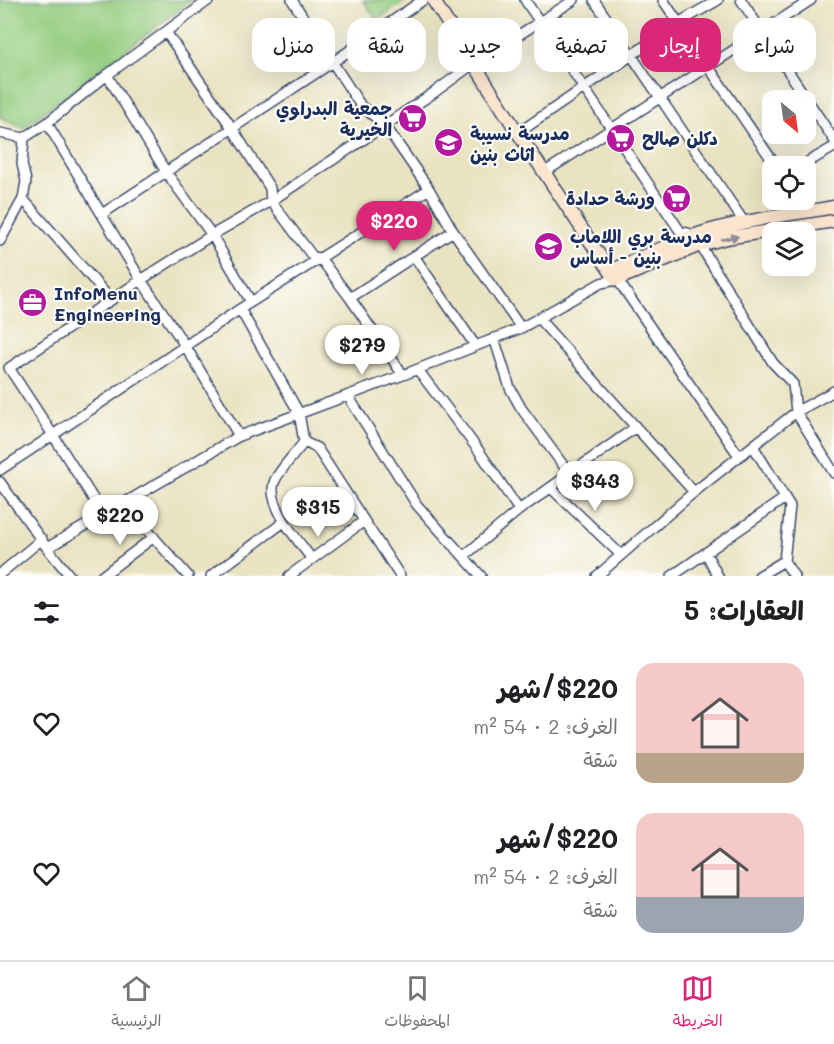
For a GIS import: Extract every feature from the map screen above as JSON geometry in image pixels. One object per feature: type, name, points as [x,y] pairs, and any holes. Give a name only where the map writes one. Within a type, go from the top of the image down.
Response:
[{"type":"main road","points":[[433,0],[444,18]]},
{"type":"main road","points":[[478,72],[615,276],[744,222],[834,207]]},
{"type":"main road","points":[[698,240],[726,238],[834,221]]},
{"type":"street","points":[[0,134],[24,138],[209,0]]},
{"type":"street","points":[[292,0],[304,18]]},
{"type":"street","points":[[335,61],[423,0]]},
{"type":"street","points":[[525,0],[537,18]]},
{"type":"street","points":[[548,18],[574,0]]},
{"type":"street","points":[[594,0],[744,222]]},
{"type":"street","points":[[663,0],[677,18]]},
{"type":"street","points":[[687,18],[718,0]]},
{"type":"street","points":[[741,0],[753,18]]},
{"type":"street","points":[[783,18],[810,0]]},
{"type":"street","points":[[166,32],[270,188],[271,201],[313,257],[320,258],[404,375]]},
{"type":"street","points":[[518,133],[640,49]]},
{"type":"street","points":[[335,65],[361,106],[384,124],[429,189],[453,231],[521,328]]},
{"type":"street","points":[[102,213],[318,72]]},
{"type":"street","points":[[0,373],[141,280],[271,201],[462,72]]},
{"type":"street","points":[[574,72],[680,231],[698,240],[773,363],[792,384],[796,412],[834,473]]},
{"type":"street","points":[[545,172],[699,72]]},
{"type":"street","points":[[713,72],[769,156]]},
{"type":"street","points":[[789,72],[834,140]]},
{"type":"street","points":[[107,75],[166,172],[212,235],[251,302]]},
{"type":"street","points":[[47,123],[141,280],[186,347],[239,436]]},
{"type":"street","points":[[0,241],[23,199],[26,181],[22,164],[24,138]]},
{"type":"street","points":[[816,157],[834,147]]},
{"type":"street","points":[[0,470],[240,309],[429,189]]},
{"type":"street","points":[[23,199],[111,300]]},
{"type":"street","points":[[789,210],[790,215]]},
{"type":"street","points":[[350,298],[453,231]]},
{"type":"street","points":[[414,256],[475,345]]},
{"type":"street","points":[[47,548],[239,436],[418,370],[521,328],[615,276],[739,456]]},
{"type":"street","points":[[240,309],[300,413],[304,442],[274,482],[274,498],[284,522],[312,559]]},
{"type":"street","points":[[539,320],[694,492]]},
{"type":"street","points":[[494,338],[510,388],[521,408],[546,445],[569,473]]},
{"type":"street","points":[[9,368],[104,516]]},
{"type":"street","points":[[418,370],[479,451],[519,510]]},
{"type":"street","points":[[597,576],[739,456],[796,412],[834,391]]},
{"type":"street","points":[[348,396],[417,505],[481,576]]},
{"type":"street","points":[[464,556],[519,510],[636,427]]},
{"type":"street","points":[[304,442],[317,448],[398,573],[387,576]]},
{"type":"street","points":[[753,446],[790,506],[784,561],[794,576]]},
{"type":"street","points":[[0,482],[70,576]]},
{"type":"street","points":[[551,488],[621,555]]},
{"type":"street","points":[[672,576],[785,498]]},
{"type":"street","points":[[124,504],[188,576]]},
{"type":"street","points":[[289,576],[364,521]]},
{"type":"street","points":[[211,576],[284,522]]},
{"type":"street","points":[[102,576],[154,537]]},
{"type":"street","points":[[0,574],[42,539]]},
{"type":"street","points":[[706,553],[718,576]]},
{"type":"street","points":[[759,576],[784,561]]},
{"type":"green space","points":[[0,0],[192,0],[23,128],[0,117]]},
{"type":"green space","points":[[363,0],[402,0],[404,2],[380,18],[376,18]]},
{"type":"place","name":"جمعية البدراوي الخيرية","points":[[413,118]]},
{"type":"place","name":"دكلن صالح","points":[[621,138]]},
{"type":"place","name":"مدرسة نسيبة اثاث بنين","points":[[449,143]]},
{"type":"place","name":"ورشة حدادة","points":[[676,198]]},
{"type":"place","name":"مدرسة بري اللاماب بنين - أساس","points":[[549,246]]},
{"type":"place","name":"InfoMenu Engineering","points":[[33,303]]}]
